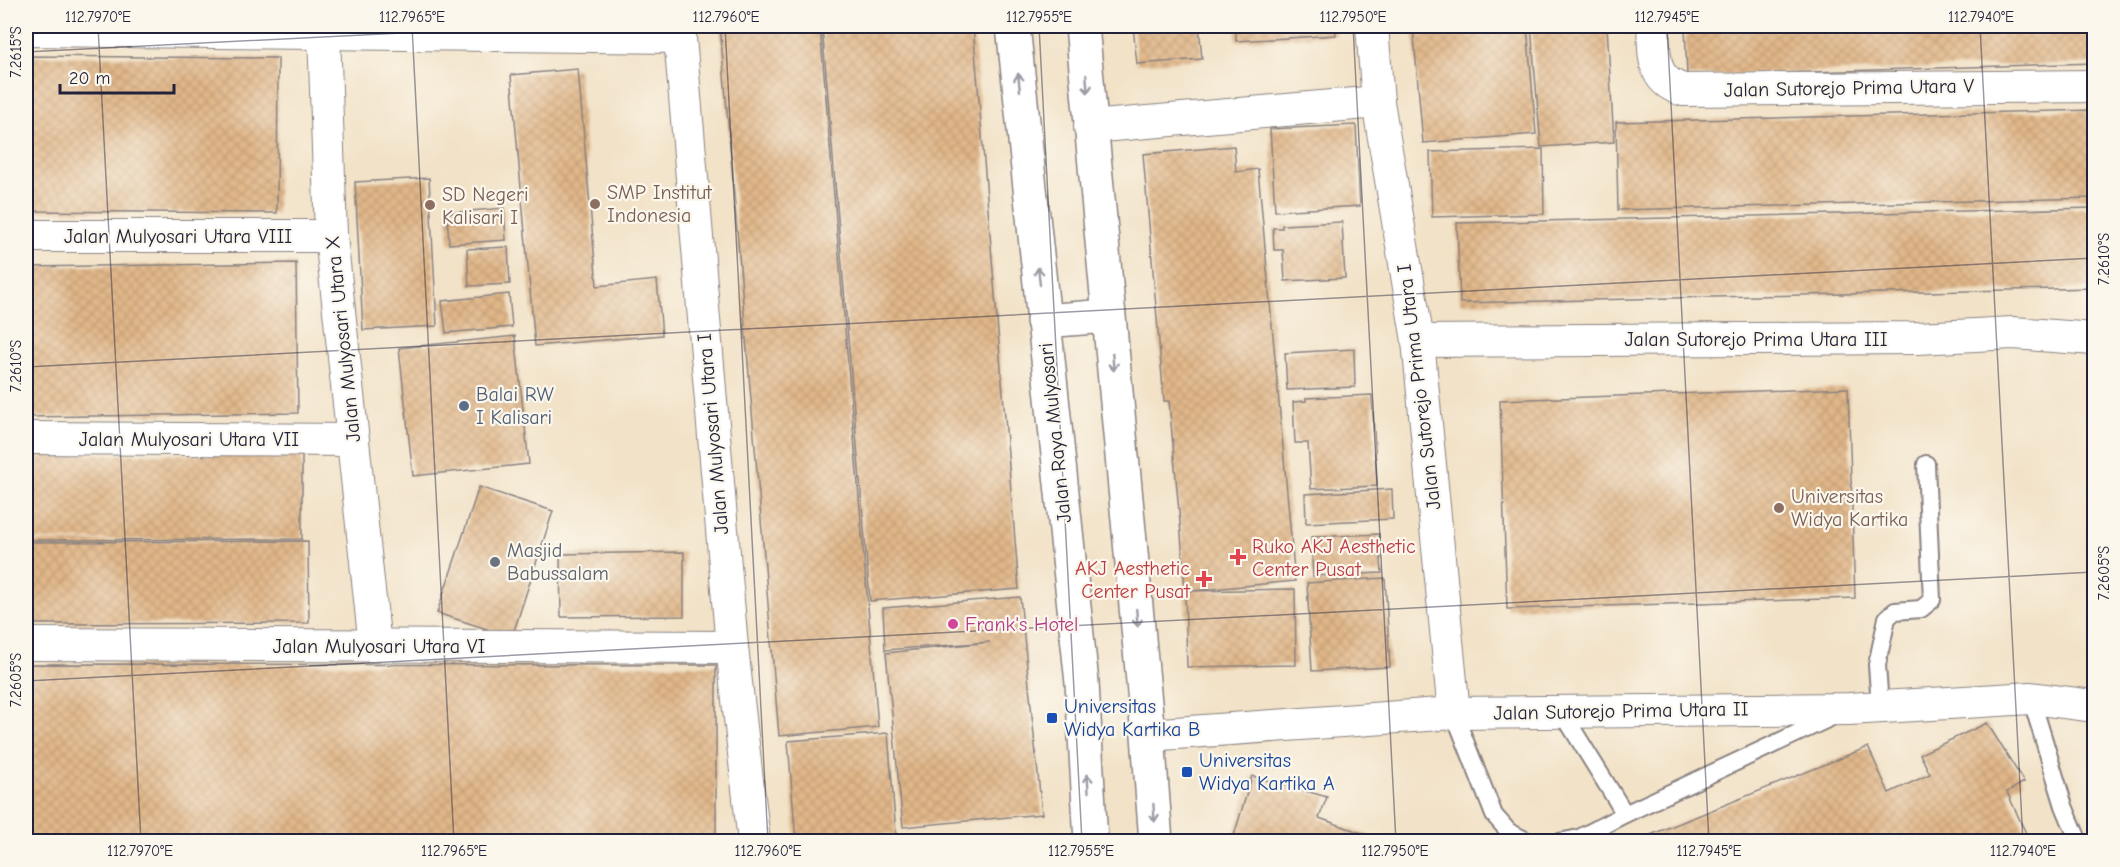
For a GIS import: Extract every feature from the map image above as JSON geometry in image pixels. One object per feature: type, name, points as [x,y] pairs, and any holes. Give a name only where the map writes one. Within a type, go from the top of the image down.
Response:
[{"type":"main road","name":"Jalan Raya Mulyosari","points":[[1013,26],[1082,683],[1091,841]]},
{"type":"main road","points":[[1082,26],[1156,842]]},
{"type":"main road","points":[[1043,321],[1108,316]]},
{"type":"street","name":"Jalan Sutorejo Prima Utara I","points":[[1372,26],[1378,102],[1418,341],[1454,713]]},
{"type":"street","name":"Jalan Sutorejo Prima Utara V","points":[[1653,26],[1655,61],[1659,74],[1672,87],[1684,90],[2094,86]]},
{"type":"street","points":[[26,30],[679,31]]},
{"type":"street","name":"Jalan Mulyosari Utara I","points":[[679,31],[732,647],[754,842]]},
{"type":"street","name":"Jalan Mulyosari Utara X","points":[[324,32],[331,236],[375,646]]},
{"type":"street","points":[[1090,127],[1378,102]]},
{"type":"street","name":"Jalan Mulyosari Utara VIII","points":[[26,236],[331,236]]},
{"type":"street","name":"Jalan Sutorejo Prima Utara III","points":[[1418,341],[1918,338],[2013,333],[2094,339]]},
{"type":"street","name":"Jalan Mulyosari Utara VII","points":[[26,438],[353,440]]},
{"type":"street","name":"Jalan Mulyosari Utara VI","points":[[26,644],[732,647]]},
{"type":"street","name":"Jalan Sutorejo Prima Utara II","points":[[1148,735],[1454,713],[1849,709],[2031,698],[2094,705]]},
{"type":"street","points":[[1086,842],[1091,841]]},
{"type":"lane","points":[[1880,706],[1877,665],[1887,618],[1895,611],[1921,609],[1932,600],[1926,464]]},
{"type":"lane","points":[[2031,698],[2064,806],[2079,842]]},
{"type":"lane","points":[[1559,842],[1579,838],[1625,814],[1849,709]]},
{"type":"lane","points":[[1562,712],[1625,814]]},
{"type":"lane","points":[[1454,713],[1494,815],[1509,832],[1529,842]]},
{"type":"building","points":[[720,26],[820,26],[878,727],[779,736]]},
{"type":"building","points":[[822,26],[973,26],[1019,589],[870,601]]},
{"type":"building","points":[[1133,26],[1199,26],[1202,59],[1137,64]]},
{"type":"building","points":[[1236,26],[1335,26],[1336,35],[1236,41]]},
{"type":"building","points":[[1413,26],[1527,26],[1536,134],[1423,143]]},
{"type":"building","points":[[1531,26],[1607,26],[1614,142],[1541,147]]},
{"type":"building","points":[[1685,26],[2094,26],[2094,63],[1687,76]]},
{"type":"building","points":[[26,56],[278,58],[277,213],[26,211]]},
{"type":"building","points":[[578,69],[597,286],[657,280],[662,335],[535,346],[511,75]]},
{"type":"building","points":[[2094,110],[2094,198],[1618,210],[1616,122]]},
{"type":"building","points":[[1356,125],[1360,206],[1275,211],[1270,129]]},
{"type":"building","points":[[1234,146],[1236,172],[1258,169],[1295,581],[1191,591],[1295,589],[1296,665],[1187,667],[1181,534],[1169,401],[1164,401],[1143,154]]},
{"type":"building","points":[[1543,149],[1544,214],[1432,217],[1430,152]]},
{"type":"building","points":[[429,178],[437,326],[363,330],[355,182]]},
{"type":"building","points":[[504,208],[506,240],[449,244],[447,213]]},
{"type":"building","points":[[2094,208],[2094,288],[1460,303],[1457,223]]},
{"type":"building","points":[[1342,222],[1345,278],[1285,281],[1283,250],[1274,250],[1273,228],[1282,228],[1282,225]]},
{"type":"building","points":[[508,247],[510,284],[469,286],[467,249]]},
{"type":"building","points":[[296,263],[298,413],[26,417],[26,267]]},
{"type":"building","points":[[509,294],[512,327],[446,333],[442,301]]},
{"type":"building","name":"Balai RW I Kalisari","points":[[515,336],[529,464],[413,476],[399,348]]},
{"type":"building","points":[[1354,349],[1355,387],[1287,390],[1285,353]]},
{"type":"building","points":[[1848,388],[1855,598],[1507,609],[1500,400]]},
{"type":"building","points":[[1372,395],[1377,486],[1311,489],[1308,443],[1295,443],[1293,402],[1306,401],[1306,398]]},
{"type":"building","points":[[26,454],[302,454],[302,539],[26,540]]},
{"type":"building","name":"Masjid Babussalam","points":[[479,487],[553,511],[512,637],[437,613]]},
{"type":"building","points":[[1392,489],[1393,519],[1306,523],[1305,494]]},
{"type":"building","points":[[1379,534],[1382,573],[1313,576],[1311,537]]},
{"type":"building","points":[[308,541],[309,623],[26,624],[26,542]]},
{"type":"building","points":[[684,552],[684,616],[561,617],[560,554]]},
{"type":"building","points":[[1385,578],[1390,667],[1312,671],[1307,583]]},
{"type":"building","points":[[1020,597],[1042,814],[903,827],[886,653],[990,642],[885,650],[883,608]]},
{"type":"building","points":[[26,664],[716,665],[716,839],[26,839]]},
{"type":"building","points":[[1987,723],[2024,782],[2007,792],[2030,842],[1633,842],[1868,747],[1889,793],[1930,774],[1920,754]]},
{"type":"building","points":[[888,733],[896,834],[796,842],[788,741]]},
{"type":"building","points":[[1252,776],[1327,797],[1319,818],[1376,838],[1375,842],[1232,842]]},
{"type":"place","name":"SMP Institut Indonesia","points":[[595,204]]},
{"type":"place","name":"SD Negeri Kalisari I","points":[[430,205]]},
{"type":"place","name":"Balai RW I Kalisari","points":[[464,406]]},
{"type":"place","name":"Universitas Widya Kartika","points":[[1779,508]]},
{"type":"place","name":"Ruko AKJ Aesthetic Center Pusat","points":[[1238,557]]},
{"type":"place","name":"Masjid Babussalam","points":[[495,562]]},
{"type":"place","name":"AKJ Aesthetic Center Pusat","points":[[1204,579]]},
{"type":"place","name":"Frank's Hotel","points":[[953,624]]},
{"type":"place","name":"Universitas Widya Kartika B","points":[[1052,718]]},
{"type":"place","name":"Universitas Widya Kartika A","points":[[1187,772]]}]
